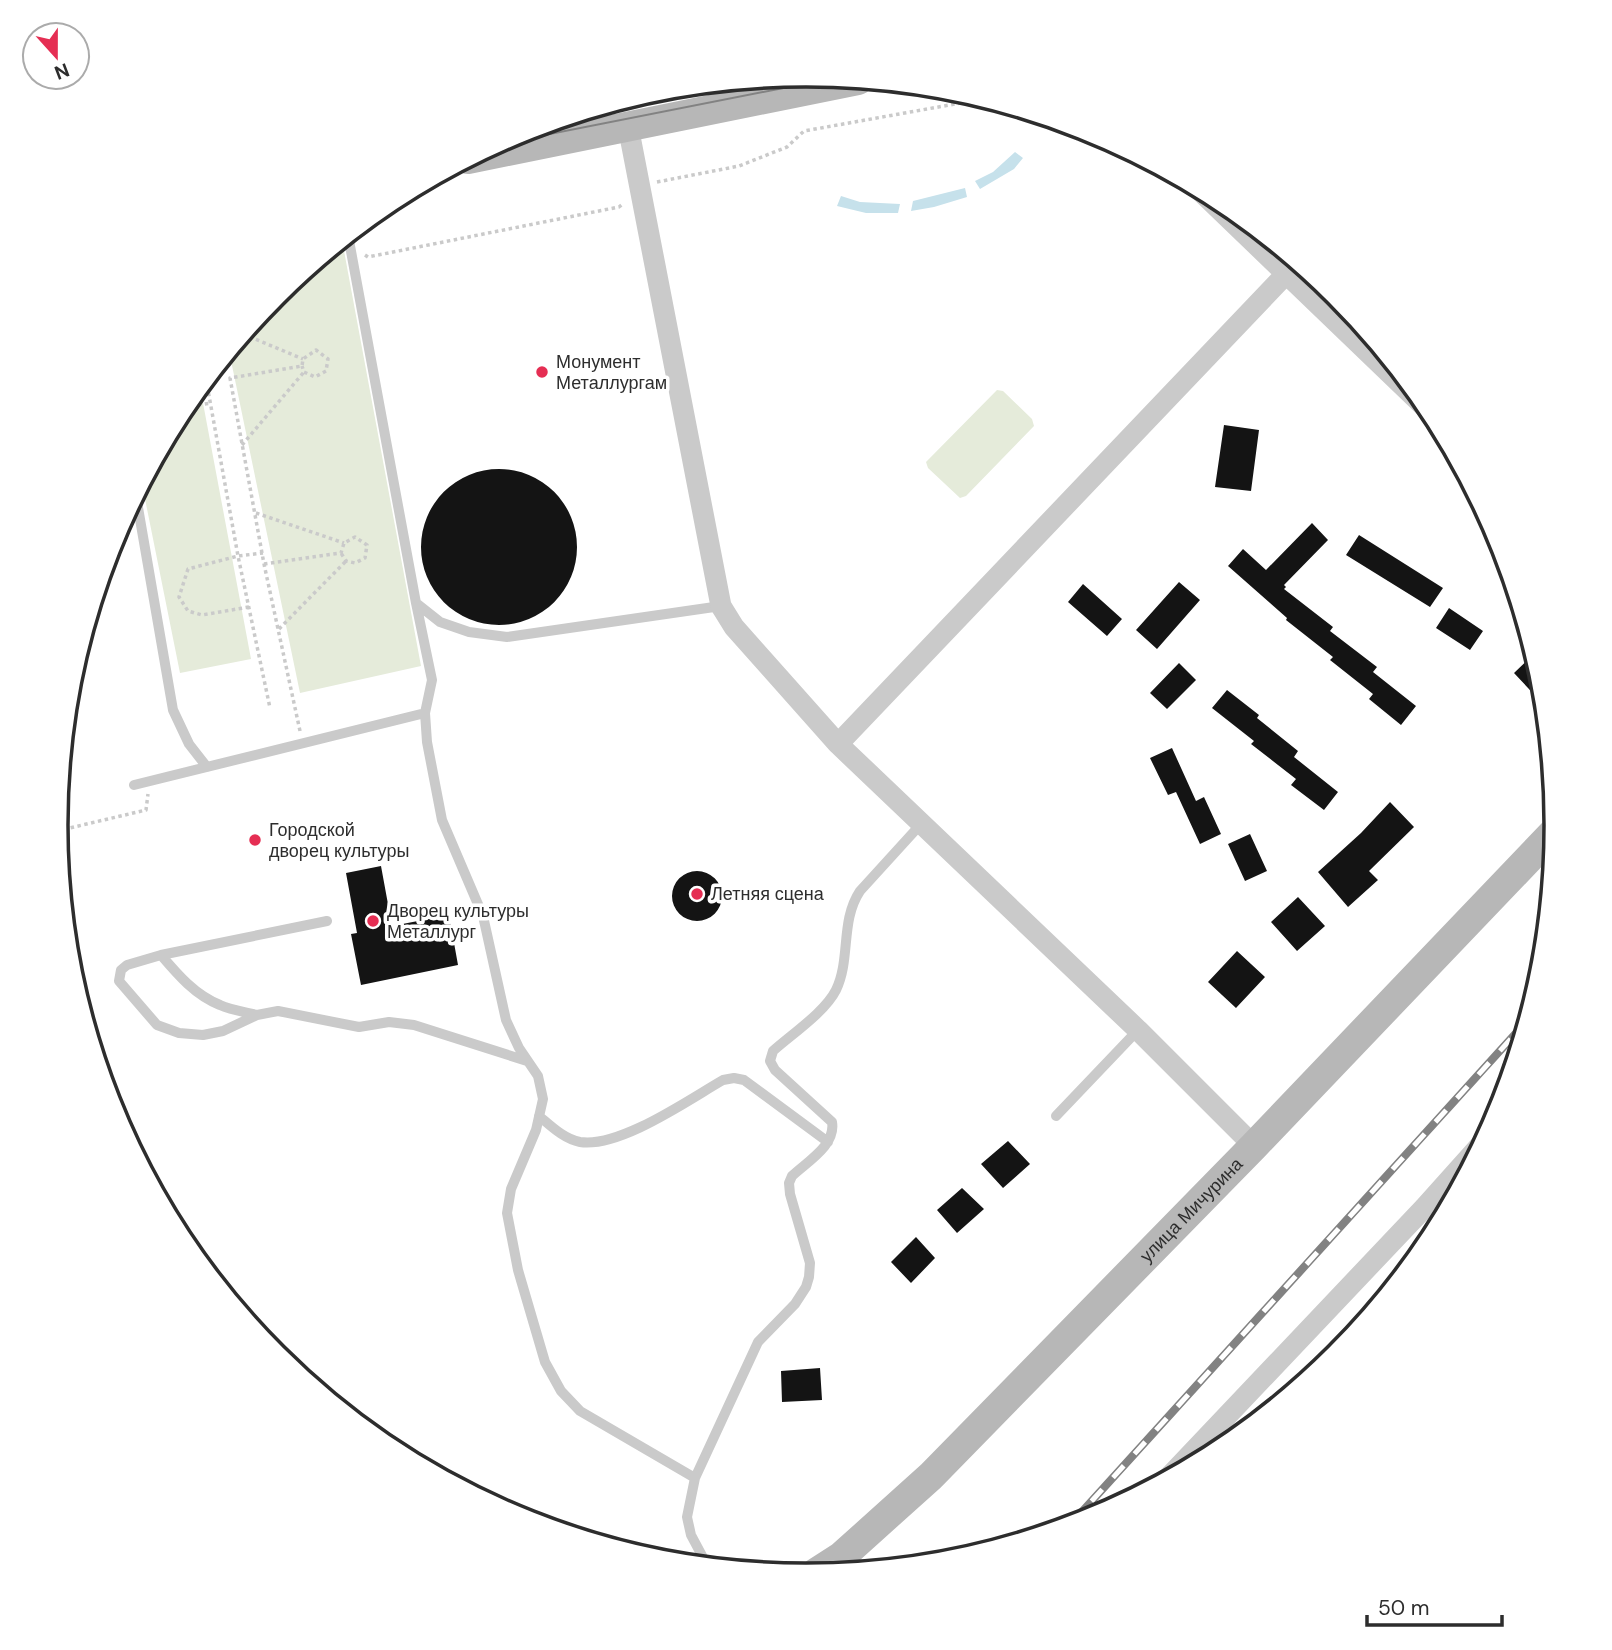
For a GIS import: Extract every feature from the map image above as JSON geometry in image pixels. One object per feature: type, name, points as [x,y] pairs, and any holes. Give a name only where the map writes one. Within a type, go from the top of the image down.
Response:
[{"type":"main road","points":[[533,140],[582,125],[628,127],[821,88]]},
{"type":"main road","name":"улица Мичурина","points":[[833,1562],[931,1476],[1254,1146],[1543,843]]},
{"type":"street","points":[[628,127],[721,606],[748,644],[838,744],[1138,1030],[1254,1146]]},
{"type":"street","points":[[1239,228],[1375,357]]},
{"type":"street","points":[[838,744],[1286,274]]},
{"type":"street","points":[[1191,1454],[1458,1171]]},
{"type":"lane","points":[[350,246],[432,680],[425,713],[427,742],[442,820],[483,916],[506,1020],[527,1061],[538,1076],[543,1099],[536,1130],[510,1189],[507,1213],[518,1270],[545,1362],[561,1391],[580,1410],[695,1478]]},
{"type":"lane","points":[[139,511],[173,710],[189,744],[207,767]]},
{"type":"lane","points":[[416,603],[440,622],[469,632],[507,637],[721,606]]},
{"type":"lane","points":[[134,785],[425,713]]},
{"type":"lane","points":[[702,1555],[691,1535],[687,1517],[695,1478],[758,1342],[795,1304],[806,1287],[810,1263],[789,1183],[792,1176],[828,1142],[834,1131],[832,1122],[775,1070],[770,1061],[773,1051],[824,1006],[835,992],[840,977],[851,903],[921,824]]},
{"type":"lane","points":[[327,921],[127,965],[121,970],[120,981],[158,1025],[179,1033],[202,1035],[223,1031],[257,1015],[278,1012],[359,1027],[389,1022],[414,1025],[527,1061]]},
{"type":"lane","points":[[161,956],[185,982],[220,1006],[257,1015]]},
{"type":"lane","points":[[1056,1116],[1138,1030]]},
{"type":"lane","points":[[539,1116],[569,1138],[582,1142],[598,1142],[628,1134],[723,1080],[734,1078],[744,1080],[828,1142]]},
{"type":"path","points":[[252,338],[303,359]]},
{"type":"path","points":[[316,350],[328,359],[326,371],[316,377],[304,372],[302,366],[303,359],[316,350]]},
{"type":"path","points":[[302,366],[230,377],[264,564],[303,743]]},
{"type":"path","points":[[242,445],[304,372]]},
{"type":"path","points":[[209,393],[238,556],[270,708]]},
{"type":"path","points":[[200,405],[211,403]]},
{"type":"path","points":[[255,512],[344,542],[355,537],[367,545],[365,558],[355,563],[346,561],[341,553],[344,542]]},
{"type":"path","points":[[249,607],[202,615],[188,611],[179,597],[188,569],[238,556],[263,553]]},
{"type":"path","points":[[264,564],[341,553]]},
{"type":"path","points":[[279,629],[346,561]]},
{"type":"path","points":[[68,828],[146,810],[149,781]]},
{"type":"green space","points":[[344,251],[421,666],[300,693],[232,363],[284,303]]},
{"type":"green space","points":[[997,390],[1003,391],[1032,419],[1034,426],[966,496],[960,498],[928,468],[926,462]]},
{"type":"green space","points":[[203,401],[251,659],[180,673],[145,498],[167,456]]},
{"type":"water","points":[[1015,152],[1023,158],[1014,169],[980,189],[975,181],[993,172]]},
{"type":"water","points":[[965,188],[967,197],[911,211],[913,201]]},
{"type":"water","points":[[841,196],[860,202],[900,204],[898,213],[866,213],[837,206]]},
{"type":"building","points":[[1224,425],[1259,430],[1251,491],[1215,487]]},
{"type":"building","points":[[499,469],[529,475],[554,492],[571,517],[577,547],[571,577],[554,602],[529,619],[499,625],[469,619],[444,602],[427,577],[421,547],[427,517],[444,492],[469,475]]},
{"type":"building","points":[[1312,523],[1328,540],[1284,585],[1284,589],[1333,627],[1330,631],[1377,667],[1373,672],[1416,706],[1401,725],[1369,699],[1373,694],[1330,660],[1333,657],[1286,620],[1287,618],[1228,566],[1243,549],[1266,570]]},
{"type":"building","points":[[1359,535],[1443,588],[1430,607],[1346,555]]},
{"type":"building","points":[[1179,582],[1200,600],[1157,649],[1136,630]]},
{"type":"building","points":[[1083,584],[1122,619],[1107,636],[1068,602]]},
{"type":"building","points":[[1449,608],[1483,631],[1470,650],[1436,628]]},
{"type":"building","points":[[1526,662],[1532,692],[1514,673]]},
{"type":"building","points":[[1179,663],[1196,680],[1167,709],[1150,693]]},
{"type":"building","points":[[1227,690],[1298,751],[1294,757],[1338,792],[1324,810],[1291,785],[1296,779],[1251,744],[1254,741],[1212,708]]},
{"type":"building","points":[[1172,748],[1196,801],[1204,797],[1221,834],[1200,844],[1176,792],[1168,795],[1150,758]]},
{"type":"building","points":[[1390,802],[1414,827],[1369,871],[1378,880],[1348,907],[1318,872]]},
{"type":"building","points":[[1250,834],[1267,871],[1245,881],[1228,844]]},
{"type":"building","name":"Дворец культуры Металлург","points":[[381,866],[392,926],[449,915],[458,965],[361,985],[351,934],[357,933],[346,873]]},
{"type":"building","name":"Летняя сцена","points":[[697,871],[715,878],[722,896],[715,914],[697,921],[679,914],[672,896],[679,878]]},
{"type":"building","points":[[1298,897],[1325,926],[1297,951],[1271,922]]},
{"type":"building","points":[[1237,951],[1265,977],[1236,1008],[1208,982]]},
{"type":"building","points":[[1008,1141],[1030,1164],[1003,1188],[981,1164]]},
{"type":"building","points":[[962,1188],[984,1209],[957,1233],[937,1210]]},
{"type":"building","points":[[916,1237],[935,1258],[911,1283],[891,1262]]},
{"type":"building","points":[[820,1368],[822,1400],[782,1402],[781,1371]]},
{"type":"tram line","points":[[546,135],[784,88]]},
{"type":"railway","points":[[1085,1508],[1513,1037]]},
{"type":"place","name":"Монумент Металлургам","points":[[542,372]]},
{"type":"place","name":"Городской дворец культуры","points":[[255,840]]},
{"type":"place","name":"Летняя сцена","points":[[697,894]]},
{"type":"place","name":"Дворец культуры Металлург","points":[[373,921]]}]
